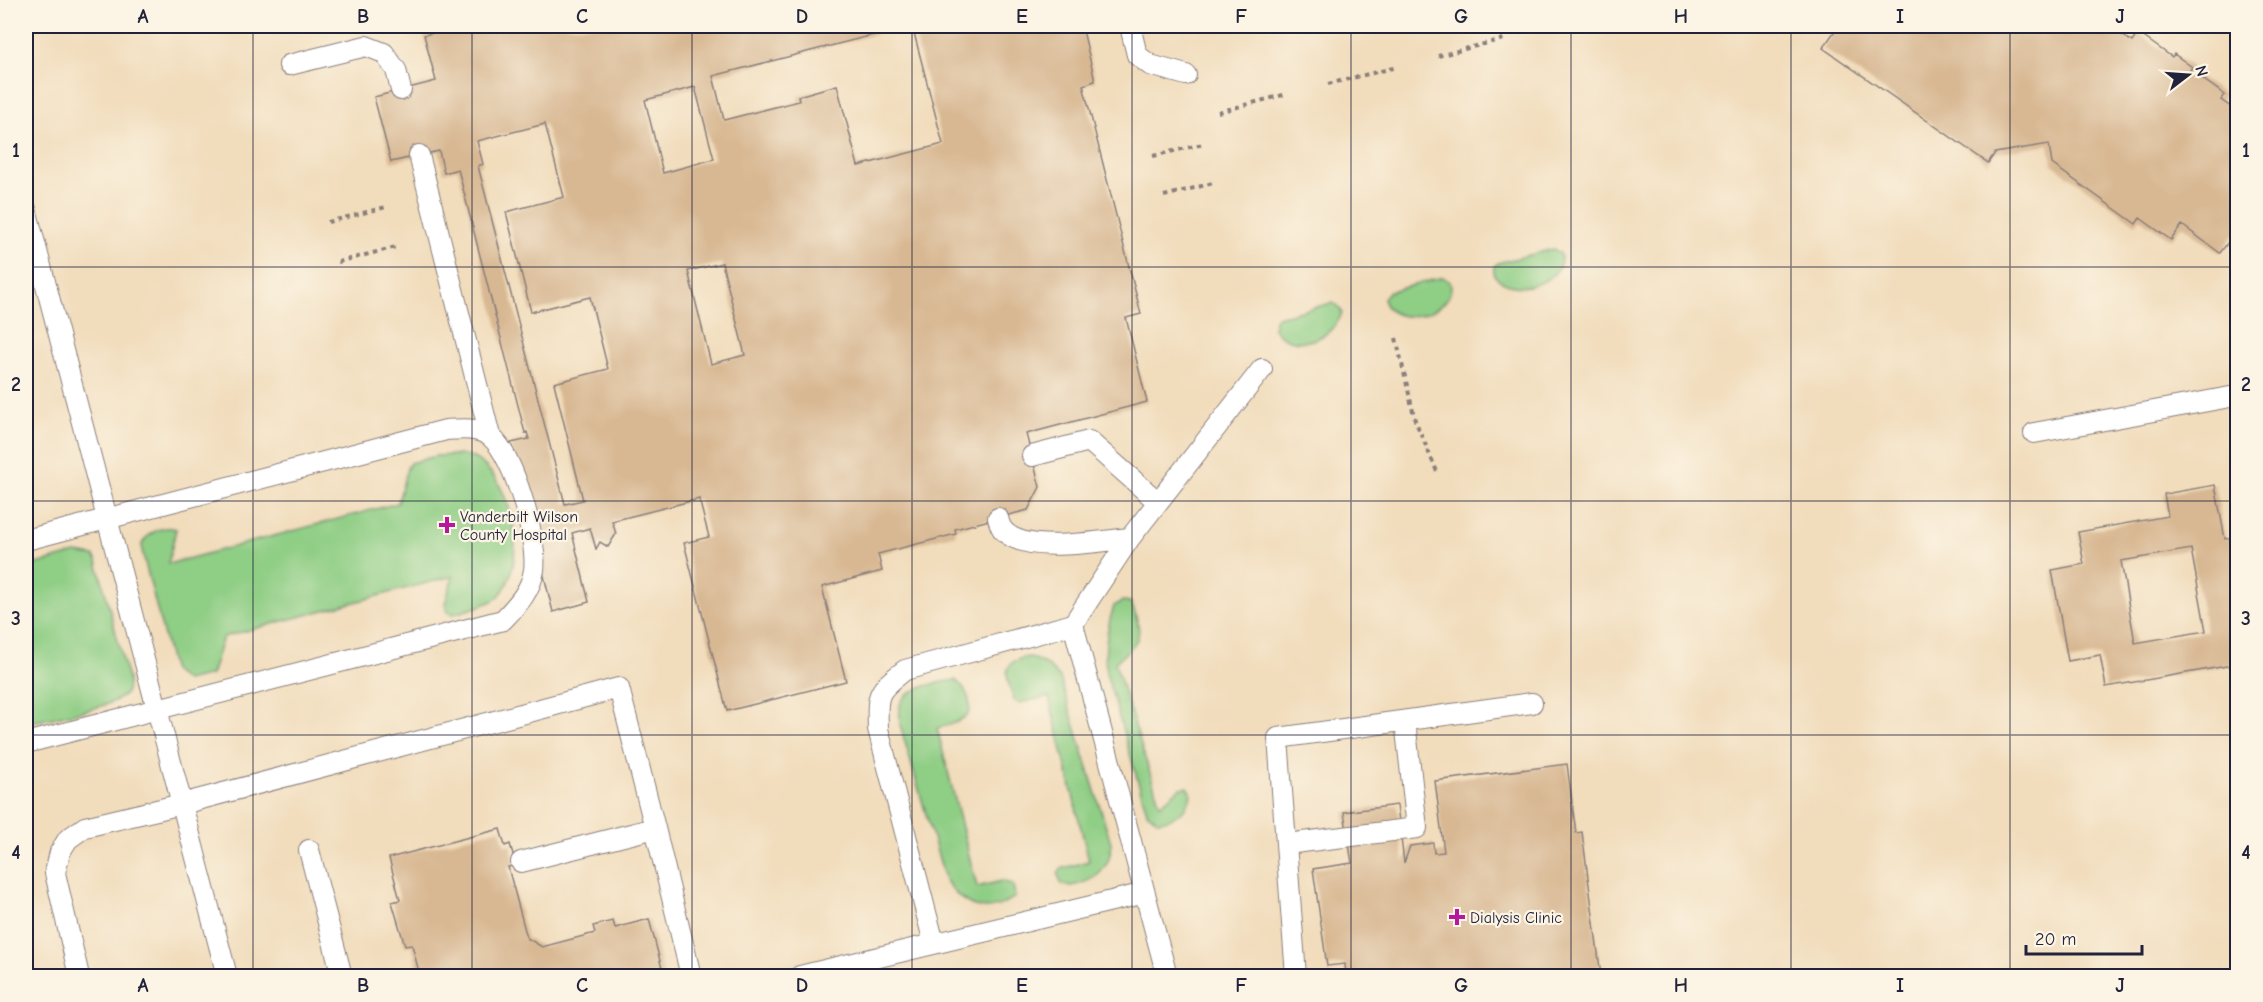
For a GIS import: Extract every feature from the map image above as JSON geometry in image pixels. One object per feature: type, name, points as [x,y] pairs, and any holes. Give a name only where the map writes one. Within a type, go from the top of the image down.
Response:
[{"type":"lane","points":[[1130,26],[1137,55],[1150,65],[1186,75]]},
{"type":"lane","points":[[289,65],[366,46],[384,53],[396,70],[401,90]]},
{"type":"lane","points":[[26,743],[503,620],[524,599],[534,570],[532,537],[512,466],[490,436],[418,155]]},
{"type":"lane","points":[[26,209],[227,976]]},
{"type":"lane","points":[[934,943],[878,729],[877,699],[884,686],[905,670],[1072,624],[1130,538],[1262,369]]},
{"type":"lane","points":[[2034,433],[2230,397],[2238,398]]},
{"type":"lane","points":[[26,540],[446,430],[469,429],[490,436]]},
{"type":"lane","points":[[1032,456],[1089,441],[1158,502]]},
{"type":"lane","points":[[998,518],[1004,531],[1022,541],[1041,545],[1130,538]]},
{"type":"lane","points":[[1072,624],[1167,976]]},
{"type":"lane","points":[[79,976],[55,873],[60,852],[69,839],[85,827],[182,804],[619,688],[691,976]]},
{"type":"lane","points":[[1296,976],[1278,738],[1532,703]]},
{"type":"lane","points":[[1286,844],[1417,828],[1405,721]]},
{"type":"lane","points":[[521,862],[655,828]]},
{"type":"lane","points":[[309,850],[342,976]]},
{"type":"lane","points":[[800,976],[1145,893]]},
{"type":"path","points":[[1438,56],[1507,38]]},
{"type":"path","points":[[1328,84],[1397,67]]},
{"type":"path","points":[[1218,112],[1287,94]]},
{"type":"path","points":[[1153,156],[1203,144]]},
{"type":"path","points":[[1164,196],[1213,183]]},
{"type":"path","points":[[328,222],[386,207]]},
{"type":"path","points":[[338,262],[396,247]]},
{"type":"path","points":[[1396,338],[1415,420],[1438,474]]},
{"type":"green space","points":[[1553,249],[1560,253],[1560,263],[1556,272],[1538,284],[1514,286],[1494,275],[1494,266],[1498,263]]},
{"type":"green space","points":[[1443,277],[1450,282],[1450,293],[1434,310],[1409,316],[1397,314],[1388,308],[1383,298],[1388,292]]},
{"type":"green space","points":[[1332,303],[1337,305],[1342,312],[1338,322],[1322,336],[1302,342],[1282,336],[1274,329],[1274,320],[1278,317]]},
{"type":"green space","points":[[436,456],[469,456],[484,466],[497,481],[506,500],[515,543],[513,564],[507,583],[497,598],[484,605],[458,613],[447,612],[445,604],[453,576],[223,637],[211,675],[186,681],[173,671],[142,551],[142,544],[152,533],[166,528],[176,529],[168,564],[398,503],[410,463]]},
{"type":"green space","points":[[76,553],[94,556],[97,561],[128,679],[127,691],[119,698],[95,708],[26,723],[26,567]]},
{"type":"green space","points":[[1123,601],[1130,602],[1139,628],[1137,640],[1115,663],[1160,805],[1180,788],[1188,787],[1191,792],[1185,808],[1175,816],[1164,820],[1158,821],[1147,812],[1106,673],[1107,631],[1114,606]]},
{"type":"green space","points":[[1029,657],[1047,665],[1060,678],[1111,843],[1109,858],[1103,870],[1086,882],[1072,886],[1061,884],[1058,873],[1061,869],[1089,861],[1049,697],[1018,703],[1014,700],[1007,678],[1007,672],[1013,662]]},
{"type":"green space","points":[[956,680],[968,696],[970,705],[968,715],[957,722],[937,728],[977,887],[1002,881],[1013,885],[1015,897],[994,907],[985,908],[967,903],[959,897],[945,879],[900,725],[900,705],[909,694],[924,686]]},
{"type":"building","name":"Vanderbilt Wilson County Hospital","points":[[463,26],[874,26],[877,34],[713,76],[724,120],[799,101],[798,96],[837,85],[858,166],[943,144],[913,29],[928,26],[1082,26],[1095,81],[1083,85],[1141,314],[1126,318],[1147,402],[1026,434],[1040,487],[1028,510],[955,529],[956,534],[878,554],[882,571],[822,587],[846,681],[727,711],[684,543],[709,537],[699,499],[612,521],[616,534],[608,547],[600,542],[596,549],[590,528],[572,533],[589,602],[553,612],[511,443],[529,439],[527,432],[525,433],[458,169],[444,173],[439,151],[391,162],[374,97],[436,81],[424,35]],"holes":[[[695,87],[714,159],[663,173],[645,100]],[[545,124],[564,197],[506,212],[531,312],[590,297],[608,369],[554,383],[583,500],[565,504],[478,166],[483,164],[477,141]],[[722,263],[745,355],[711,364],[688,271]]]},
{"type":"building","points":[[1838,26],[2109,26],[2132,42],[2138,33],[2172,57],[2174,54],[2192,67],[2190,70],[2225,95],[2221,100],[2238,112],[2238,229],[2220,253],[2182,225],[2171,240],[2140,218],[2136,224],[2052,164],[2049,144],[1995,153],[1988,163],[1823,48]]},
{"type":"building","points":[[2215,485],[2225,539],[2238,537],[2238,664],[2106,687],[2100,655],[2068,661],[2052,570],[2084,564],[2078,532],[2168,516],[2164,494]],"holes":[[[2191,549],[2206,631],[2135,643],[2121,561]]]},
{"type":"building","name":"Dialysis Clinic","points":[[1567,764],[1576,833],[1582,832],[1601,976],[1346,976],[1345,964],[1327,966],[1313,869],[1352,863],[1344,812],[1397,805],[1404,863],[1410,846],[1433,843],[1434,853],[1444,852],[1435,781]]},
{"type":"building","points":[[500,829],[505,846],[510,844],[516,865],[508,867],[527,938],[542,947],[595,933],[593,926],[613,921],[615,928],[649,919],[664,976],[420,976],[412,945],[405,946],[392,902],[400,900],[389,858]]},
{"type":"place","name":"Vanderbilt Wilson County Hospital","points":[[447,525]]},
{"type":"place","name":"Dialysis Clinic","points":[[1457,917]]}]
